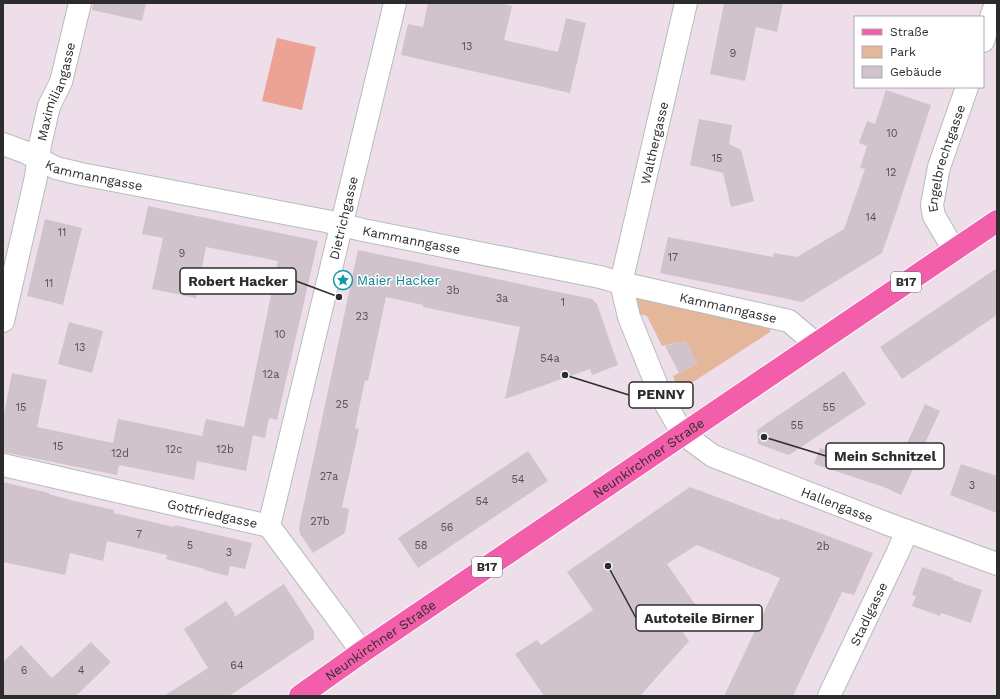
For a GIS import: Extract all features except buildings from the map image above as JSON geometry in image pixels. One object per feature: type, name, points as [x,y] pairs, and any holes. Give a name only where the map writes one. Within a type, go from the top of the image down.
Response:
[{"type":"main road","name":"Neunkirchner Straße","points":[[300,696],[362,652],[997,221]]},
{"type":"street","name":"Maximiliangasse","points":[[3,321],[36,177],[38,158],[49,106],[61,82],[80,3]]},
{"type":"street","name":"Dietrichgasse","points":[[269,526],[395,3]]},
{"type":"street","name":"Walthergasse","points":[[621,284],[686,3]]},
{"type":"street","points":[[984,38],[996,3]]},
{"type":"street","name":"Engelbrechtgasse","points":[[954,250],[934,216],[932,205],[939,167],[967,88]]},
{"type":"street","name":"Kammanngasse","points":[[3,144],[25,152],[56,168],[81,174],[341,224],[363,230],[600,277],[621,284],[789,321],[816,344]]},
{"type":"street","points":[[621,284],[629,316],[650,370],[666,406],[683,434]]},
{"type":"street","name":"Hallengasse","points":[[683,434],[713,456],[997,564]]},
{"type":"street","name":"Gottfriedgasse","points":[[3,465],[269,526],[362,652]]},
{"type":"street","name":"Stadlgasse","points":[[829,696],[907,531]]},
{"type":"green space","points":[[643,294],[770,327],[770,332],[679,391],[673,376],[697,364],[686,341],[662,346],[647,316],[639,314],[635,300]]},
{"type":"shaded area","points":[[277,38],[316,47],[302,110],[262,101]]},
{"type":"place","name":"Maier Hacker","points":[[343,280]]},
{"type":"place","name":"Robert Hacker","points":[[339,297]]},
{"type":"place","name":"PENNY","points":[[565,375]]},
{"type":"place","name":"Mein Schnitzel","points":[[764,437]]},
{"type":"place","name":"Autoteile Birner","points":[[608,566]]}]
